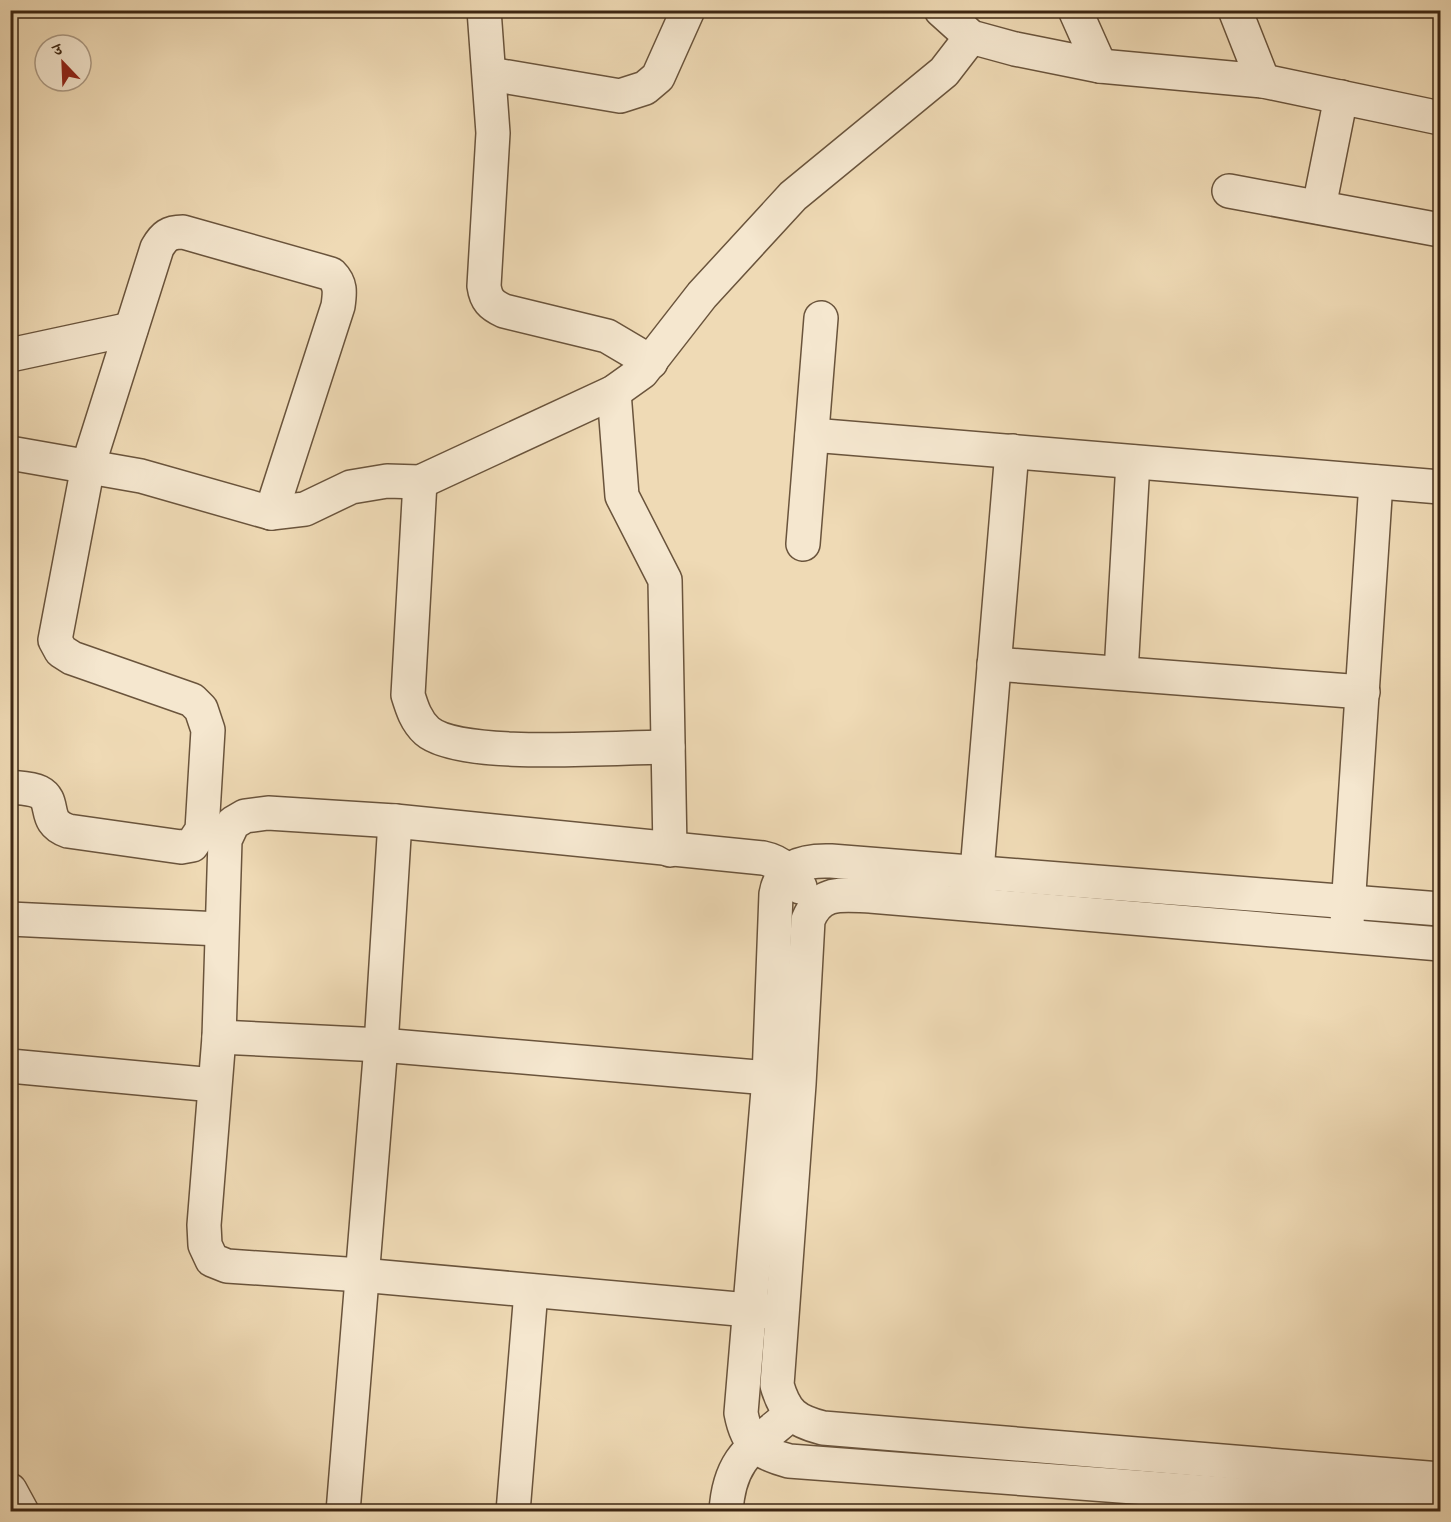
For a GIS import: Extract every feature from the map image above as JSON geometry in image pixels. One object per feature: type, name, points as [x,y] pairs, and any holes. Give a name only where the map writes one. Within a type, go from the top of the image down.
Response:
[{"type":"street","points":[[484,10],[493,133],[484,286],[486,298],[492,306],[504,311],[607,336],[651,362]]},
{"type":"street","points":[[490,74],[620,96],[645,88],[658,77],[688,10]]},
{"type":"street","points":[[942,10],[971,37],[1100,66],[1263,81],[1440,118]]},
{"type":"street","points":[[1075,10],[1100,66]]},
{"type":"street","points":[[1235,10],[1263,81]]},
{"type":"street","points":[[10,453],[141,476],[271,513],[305,509],[351,487],[387,480],[420,482],[614,392],[642,372],[702,295],[794,196],[944,72],[971,37]]},
{"type":"street","points":[[1319,207],[1341,97]]},
{"type":"street","points":[[1229,191],[1440,230]]},
{"type":"street","points":[[10,787],[39,791],[46,798],[51,819],[57,827],[68,831],[181,847],[192,844],[202,830],[208,730],[201,709],[192,700],[72,658],[61,651],[55,640],[88,466],[157,248],[164,237],[172,232],[183,232],[331,274],[337,280],[341,291],[271,513]]},
{"type":"street","points":[[803,544],[821,318]]},
{"type":"street","points":[[10,355],[131,329]]},
{"type":"street","points":[[614,392],[622,496],[665,580],[670,849]]},
{"type":"street","points":[[812,435],[1440,487]]},
{"type":"street","points":[[974,905],[1012,451]]},
{"type":"street","points":[[1121,673],[1133,462]]},
{"type":"street","points":[[420,482],[408,695],[417,721],[428,732],[441,739],[478,747],[668,747]]},
{"type":"street","points":[[1346,936],[1376,482]]},
{"type":"street","points":[[994,664],[1363,692]]},
{"type":"street","points":[[765,1312],[361,1275],[227,1266],[212,1260],[205,1245],[204,1225],[219,1037],[220,929],[225,840],[233,823],[245,816],[268,813],[395,821],[763,858],[776,861],[788,870],[814,906]]},
{"type":"street","points":[[343,1512],[381,1046],[395,821]]},
{"type":"street","points":[[784,1081],[776,894],[778,882],[797,863],[812,860],[1440,909]]},
{"type":"street","points":[[1440,944],[974,905],[842,895],[827,897],[814,906],[808,920],[784,1081],[765,1312],[741,1413],[744,1428],[754,1446],[767,1455],[789,1461],[1157,1485],[1440,1510]]},
{"type":"street","points":[[10,919],[220,929]]},
{"type":"street","points":[[219,1037],[381,1046],[784,1081]]},
{"type":"street","points":[[10,1066],[214,1085]]},
{"type":"street","points":[[513,1512],[531,1291]]},
{"type":"street","points":[[765,1312],[781,1401],[791,1414],[803,1423],[823,1428],[1157,1485],[1440,1479]]},
{"type":"street","points":[[726,1512],[727,1488],[732,1473],[754,1446],[791,1414]]},
{"type":"street","points":[[10,1490],[22,1512]]}]
